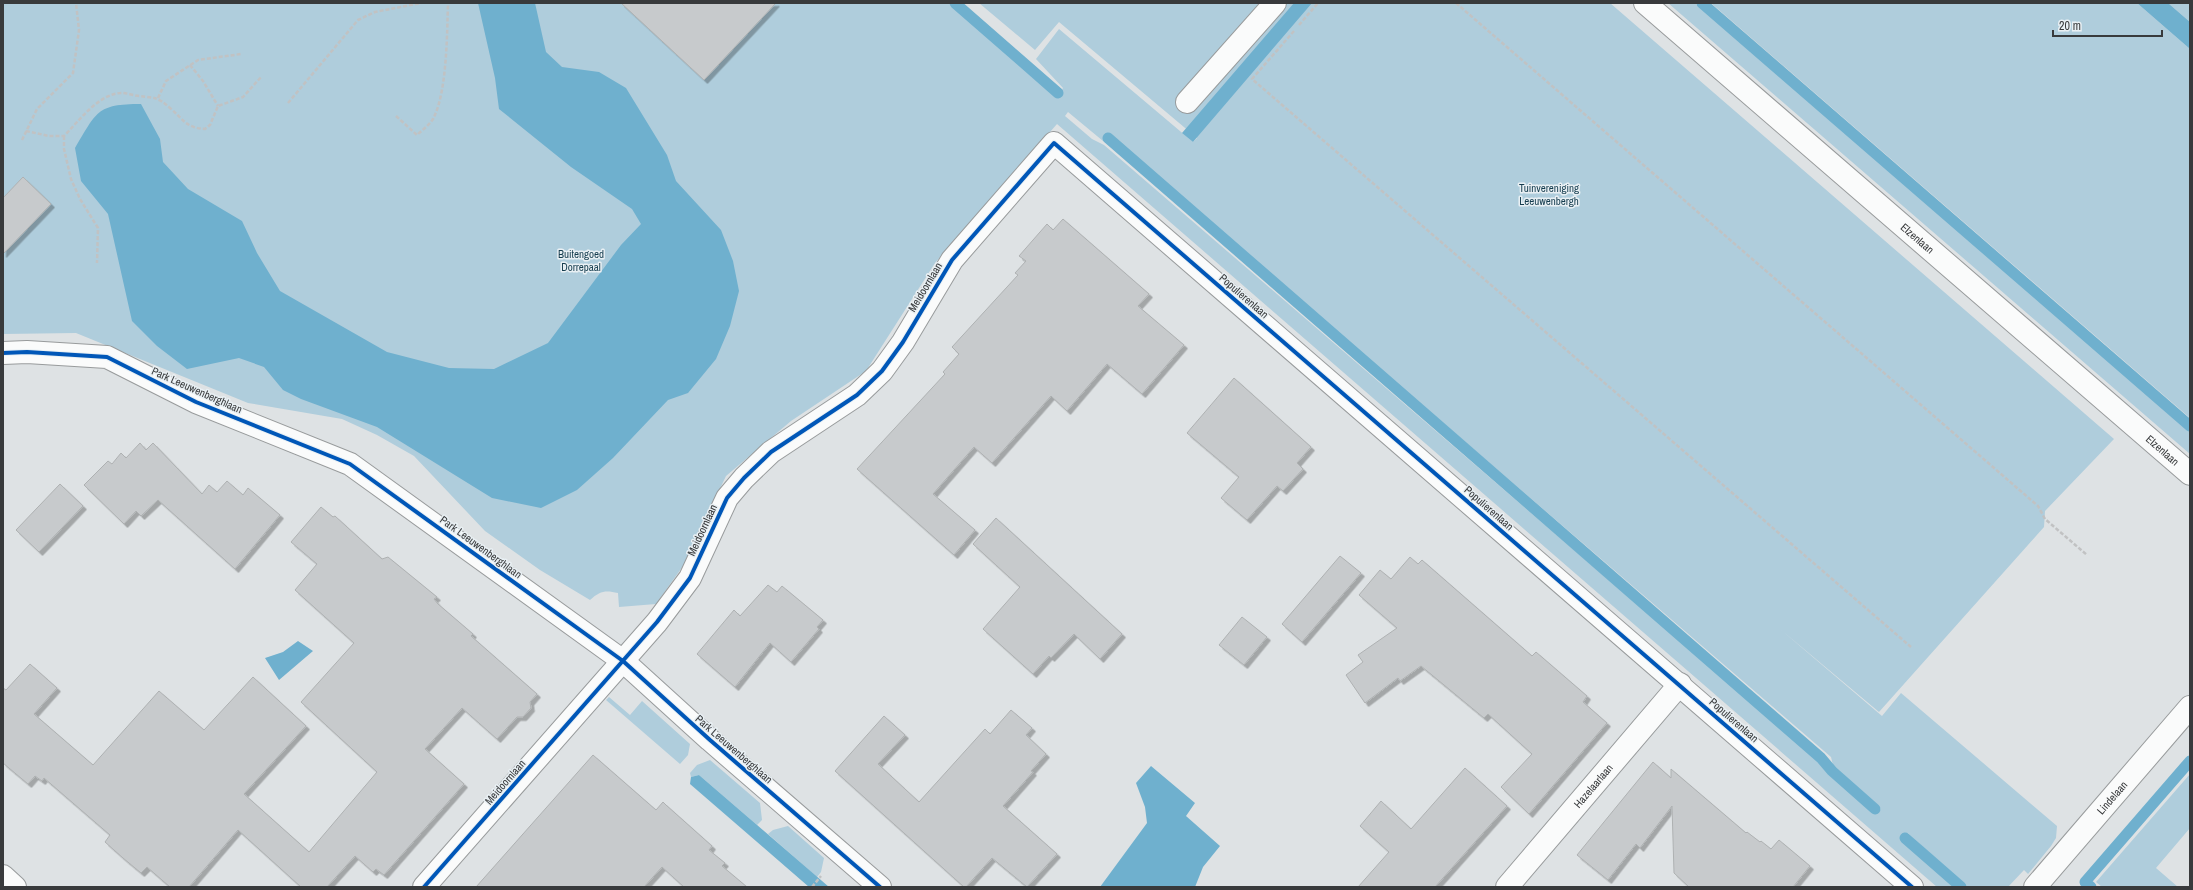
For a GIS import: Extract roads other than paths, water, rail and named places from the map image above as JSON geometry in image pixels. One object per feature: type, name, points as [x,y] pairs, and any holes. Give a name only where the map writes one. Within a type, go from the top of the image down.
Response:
[{"type":"street","points":[[1187,102],[1275,3]]},
{"type":"street","name":"Elzenlaan","points":[[1645,3],[2190,474]]},
{"type":"street","name":"Meidoornlaan","points":[[424,887],[657,622],[690,578],[724,504],[744,478],[770,452],[857,395],[882,371],[903,342],[952,260],[1054,143]]},
{"type":"street","name":"Populierenlaan","points":[[1054,143],[1680,684],[1912,887]]},
{"type":"street","name":"Park Leeuwenberghlaan","points":[[3,353],[27,352],[107,357],[196,402],[350,464],[623,661],[710,740],[880,887]]},
{"type":"street","name":"Hazelaarlaan","points":[[1507,887],[1680,684]]},
{"type":"street","name":"Lindelaan","points":[[2034,887],[2190,707]]},
{"type":"street","points":[[3,876],[15,887]]},
{"type":"water","points":[[478,3],[535,3],[546,52],[562,67],[599,72],[626,88],[667,155],[676,181],[721,230],[733,261],[739,291],[730,326],[716,359],[688,393],[668,400],[613,458],[577,490],[541,508],[492,498],[377,427],[301,399],[283,390],[264,367],[239,358],[187,369],[157,346],[132,321],[108,214],[81,181],[75,148],[88,126],[99,112],[106,108],[115,106],[141,104],[160,139],[163,162],[188,189],[242,221],[257,253],[280,291],[387,352],[449,368],[494,369],[548,343],[621,245],[641,224],[632,209],[571,167],[499,109],[495,78]]},
{"type":"water","points":[[1294,3],[1312,3],[1193,142],[1182,133]]},
{"type":"water","points":[[2137,3],[2168,3],[2190,22],[2190,49]]},
{"type":"water","points":[[298,641],[313,651],[279,680],[265,658],[283,652]]},
{"type":"water","points":[[1151,766],[1195,803],[1186,816],[1220,846],[1203,867],[1195,887],[1100,887],[1147,823],[1145,807],[1136,783]]},
{"type":"water","points":[[699,775],[829,887],[809,887],[690,784],[691,777]]},
{"type":"waterway","points":[[955,3],[1058,93]]},
{"type":"waterway","points":[[1702,3],[2190,426]]},
{"type":"waterway","points":[[1108,138],[1821,758],[1832,771],[1875,809]]},
{"type":"waterway","points":[[2091,887],[2085,882],[2190,761]]},
{"type":"waterway","points":[[1905,838],[1961,887]]},
{"type":"park label","name":"Tuinvereniging Leeuwenbergh","points":[[1549,194]]},
{"type":"park label","name":"Buitengoed Dorrepaal","points":[[581,260]]}]
